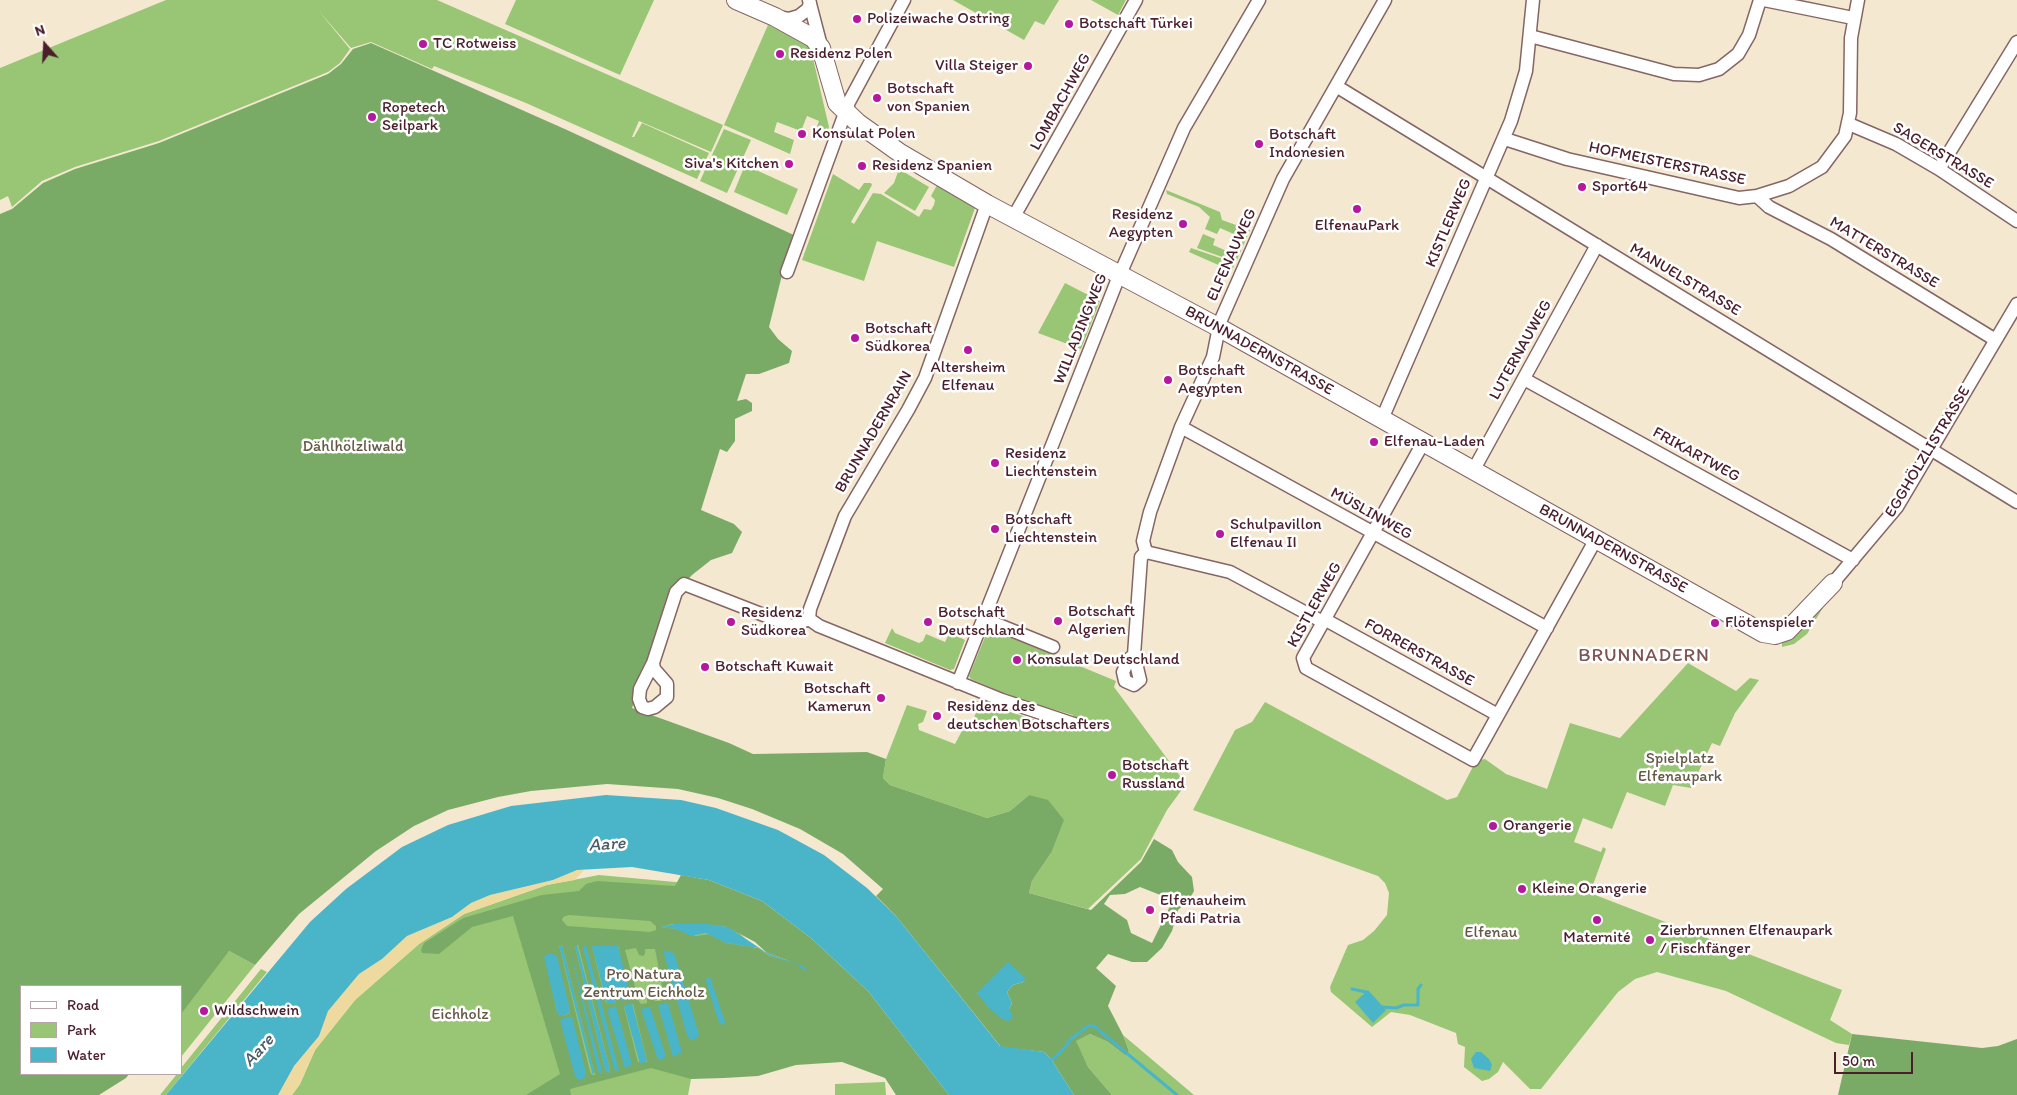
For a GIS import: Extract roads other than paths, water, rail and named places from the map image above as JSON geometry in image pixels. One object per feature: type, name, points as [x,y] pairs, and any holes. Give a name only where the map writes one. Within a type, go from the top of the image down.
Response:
[{"type":"street","points":[[736,0],[775,16],[810,36],[821,48]]},
{"type":"street","points":[[788,272],[854,90],[904,0]]},
{"type":"street","name":"LOMBACHWEG","points":[[1013,218],[1136,0]]},
{"type":"street","name":"WILLADINGWEG","points":[[958,683],[1120,275],[1186,124],[1259,0]]},
{"type":"street","name":"ELFENAUWEG","points":[[1134,655],[1141,557],[1146,552],[1143,541],[1150,512],[1181,427],[1213,357],[1218,327],[1283,179],[1385,0]]},
{"type":"street","name":"KISTLERWEG","points":[[1382,420],[1486,176],[1505,139],[1522,87],[1530,36],[1533,0]]},
{"type":"street","points":[[1530,36],[1674,74],[1699,75],[1719,69],[1738,54],[1749,35],[1760,0]]},
{"type":"street","points":[[1764,0],[1853,18]]},
{"type":"street","name":"HOFMEISTERSTRASSE","points":[[1505,139],[1567,159],[1739,198],[1758,196],[1794,184],[1815,172],[1838,148],[1849,124],[1850,54],[1853,18],[1858,0]]},
{"type":"street","points":[[775,16],[789,19],[798,16],[808,9],[810,2]]},
{"type":"street","name":"BRUNNADERNSTRASSE","points":[[810,2],[833,95],[845,112],[900,152],[987,204],[1218,327],[1763,633],[1773,635],[1784,633]]},
{"type":"street","points":[[1939,169],[2017,42]]},
{"type":"street","name":"MANUELSTRASSE","points":[[1336,86],[2017,502]]},
{"type":"street","name":"SAGERSTRASSE","points":[[1849,124],[1896,144],[1939,169],[2017,221]]},
{"type":"street","name":"MATTERSTRASSE","points":[[1758,196],[1769,207],[1832,239],[1994,339]]},
{"type":"street","name":"BRUNNADERNRAIN","points":[[809,619],[810,609],[846,516],[908,410],[924,378],[987,204]]},
{"type":"street","name":"LUTERNAUWEG","points":[[1473,471],[1597,245]]},
{"type":"street","name":"EGGHÖLZLISTRASSE","points":[[1784,633],[1833,583],[1894,512],[1994,339],[2017,304]]},
{"type":"street","name":"FRIKARTWEG","points":[[1524,379],[1853,560]]},
{"type":"street","name":"MÜSLINWEG","points":[[1181,427],[1547,628]]},
{"type":"street","name":"KISTLERWEG","points":[[1423,443],[1303,658],[1303,664],[1306,668],[1473,760],[1498,716]]},
{"type":"street","points":[[1498,716],[1596,539]]},
{"type":"street","name":"FORRERSTRASSE","points":[[1146,552],[1230,572],[1498,716]]},
{"type":"street","points":[[653,663],[676,592],[684,584],[792,626],[809,619],[819,626],[1026,710],[1074,724]]},
{"type":"street","points":[[984,619],[1053,647]]},
{"type":"water","name":"Aare","points":[[606,795],[681,800],[716,808],[778,830],[824,855],[867,888],[896,916],[1000,1046],[1044,1052],[1051,1059],[1074,1095],[949,1095],[868,991],[811,938],[762,901],[709,880],[632,867],[577,870],[553,880],[490,895],[471,903],[452,917],[407,936],[382,959],[359,974],[328,1011],[319,1036],[294,1066],[278,1095],[166,1095],[310,922],[346,889],[402,847],[448,825],[511,806]]},
{"type":"water","points":[[675,924],[707,924],[728,927],[767,953],[805,967],[807,972],[796,964],[768,955],[759,948],[726,943],[706,933],[691,936],[676,929],[661,927]]},
{"type":"water","points":[[569,944],[602,1071],[601,1075],[598,1071]]},
{"type":"water","points":[[559,945],[562,945],[594,1071],[593,1076]]},
{"type":"water","points":[[577,945],[610,1069],[609,1073],[605,1070],[575,946]]},
{"type":"water","points":[[586,945],[618,1072],[614,1068],[583,947]]},
{"type":"water","points":[[592,946],[618,946],[631,999],[622,1001],[618,992],[615,994],[616,1003],[607,1004]]},
{"type":"water","points":[[663,950],[674,953],[699,1034],[694,1040],[690,1040],[687,1035]]},
{"type":"water","points":[[550,953],[557,956],[570,1010],[564,1016],[559,1015],[557,1012],[544,957]]},
{"type":"water","points":[[1008,962],[1026,979],[1013,985],[1007,992],[1012,1003],[1009,1009],[1013,1016],[1009,1021],[1002,1019],[989,1008],[977,993]]},
{"type":"water","points":[[710,977],[725,1022],[724,1025],[719,1023],[706,981]]},
{"type":"water","points":[[1368,990],[1386,1010],[1373,1023],[1355,1002]]},
{"type":"water","points":[[632,1003],[647,1061],[640,1064],[624,1006]]},
{"type":"water","points":[[668,1003],[682,1052],[673,1057],[658,1005]]},
{"type":"water","points":[[616,1006],[632,1065],[625,1068],[607,1009]]},
{"type":"water","points":[[650,1007],[666,1056],[658,1060],[641,1009]]},
{"type":"water","points":[[572,1017],[586,1073],[584,1079],[579,1080],[575,1076],[560,1020]]},
{"type":"water","points":[[1476,1052],[1481,1052],[1489,1059],[1492,1065],[1490,1071],[1474,1068],[1471,1059]]},
{"type":"waterway","points":[[1383,1007],[1396,1008],[1404,1005],[1418,1005],[1418,989],[1421,985]]},
{"type":"waterway","points":[[1352,989],[1366,992]]},
{"type":"waterway","points":[[1050,1061],[1060,1053],[1071,1039],[1088,1026],[1094,1026],[1177,1095]]},
{"type":"place","name":"Polizeiwache Ostring","points":[[857,19]]},
{"type":"place","name":"Botschaft Türkei","points":[[1069,24]]},
{"type":"place","name":"TC Rotweiss","points":[[423,44]]},
{"type":"place","name":"Residenz Polen","points":[[780,54]]},
{"type":"place","name":"Villa Steiger","points":[[1028,66]]},
{"type":"place","name":"Botschaft von Spanien","points":[[877,98]]},
{"type":"place","name":"Ropetech Seilpark","points":[[372,117]]},
{"type":"place","name":"Konsulat Polen","points":[[802,134]]},
{"type":"place","name":"Botschaft Indonesien","points":[[1259,144]]},
{"type":"place","name":"Siva's Kitchen","points":[[789,164]]},
{"type":"place","name":"Residenz Spanien","points":[[862,166]]},
{"type":"place","name":"Sport64","points":[[1582,187]]},
{"type":"place","name":"ElfenauPark","points":[[1357,209]]},
{"type":"place","name":"Residenz Aegypten","points":[[1183,224]]},
{"type":"place","name":"Botschaft Südkorea","points":[[855,338]]},
{"type":"place","name":"Altersheim Elfenau","points":[[968,350]]},
{"type":"place","name":"Botschaft Aegypten","points":[[1168,380]]},
{"type":"place","name":"Elfenau-Laden","points":[[1374,442]]},
{"type":"place","name":"Residenz Liechtenstein","points":[[995,463]]},
{"type":"place","name":"Botschaft Liechtenstein","points":[[995,529]]},
{"type":"place","name":"Schulpavillon Elfenau II","points":[[1220,534]]},
{"type":"place","name":"Botschaft Algerien","points":[[1058,621]]},
{"type":"place","name":"Residenz Südkorea","points":[[731,622]]},
{"type":"place","name":"Botschaft Deutschland","points":[[928,622]]},
{"type":"place","name":"Flötenspieler","points":[[1715,623]]},
{"type":"place","name":"Konsulat Deutschland","points":[[1017,660]]},
{"type":"place","name":"Botschaft Kuwait","points":[[705,667]]},
{"type":"place","name":"Botschaft Kamerun","points":[[881,698]]},
{"type":"place","name":"Residenz des deutschen Botschafters","points":[[937,716]]},
{"type":"place","name":"Botschaft Russland","points":[[1112,775]]},
{"type":"place","name":"Orangerie","points":[[1493,826]]},
{"type":"place","name":"Kleine Orangerie","points":[[1522,889]]},
{"type":"place","name":"Elfenauheim Pfadi Patria","points":[[1150,910]]},
{"type":"place","name":"Maternité","points":[[1597,920]]},
{"type":"place","name":"Zierbrunnen Elfenaupark / Fischfänger","points":[[1650,940]]},
{"type":"place","name":"Wildschwein","points":[[204,1011]]},
{"type":"district","name":"BRUNNADERN","points":[[1644,656]]},
{"type":"park label","name":"Dählhölzliwald","points":[[353,447]]},
{"type":"park label","name":"Spielplatz Elfenaupark","points":[[1680,768]]},
{"type":"park label","name":"Elfenau","points":[[1491,933]]},
{"type":"park label","name":"Pro Natura Zentrum Eichholz","points":[[644,984]]},
{"type":"park label","name":"Eichholz","points":[[460,1015]]}]
